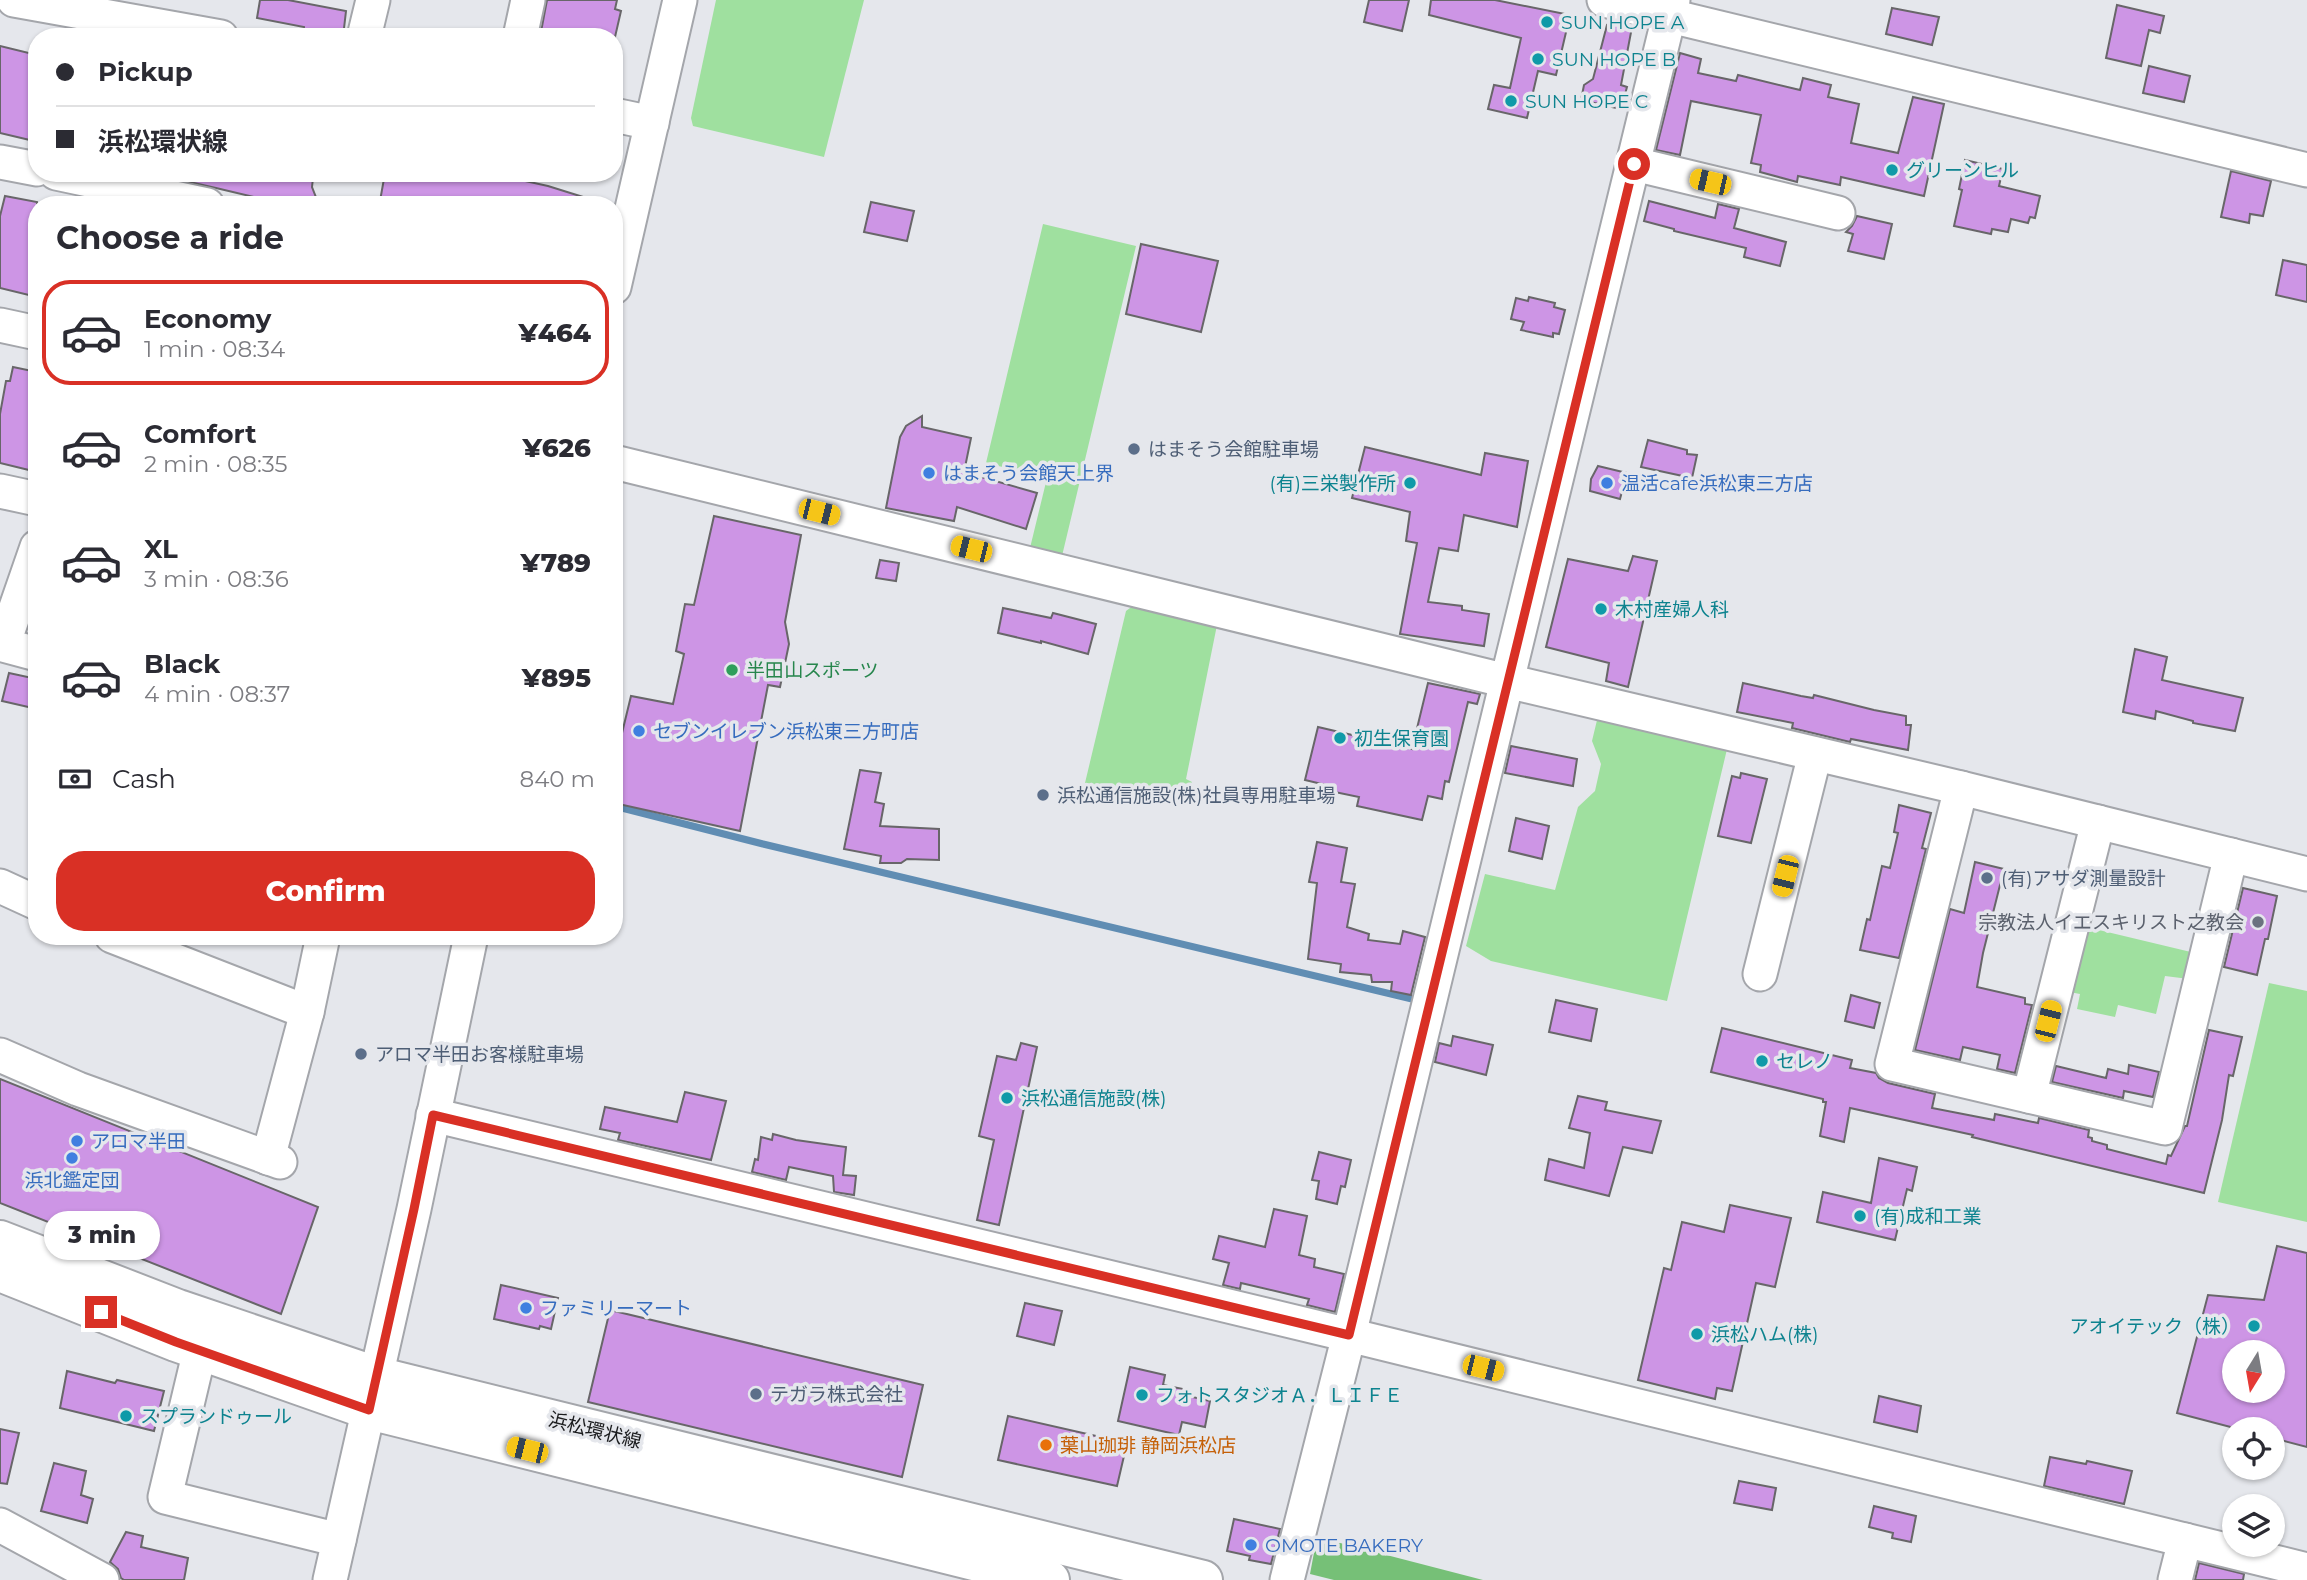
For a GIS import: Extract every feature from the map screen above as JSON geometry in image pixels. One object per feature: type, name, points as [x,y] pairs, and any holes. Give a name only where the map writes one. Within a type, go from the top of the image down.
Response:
[{"type":"main road","name":"浜松環状線","points":[[0,1240],[178,1309],[373,1393],[1050,1580]]},
{"type":"main road","name":"浜松環状線","points":[[0,1272],[200,1350],[373,1393],[1203,1580]]},
{"type":"street","points":[[14,0],[171,28]]},
{"type":"street","points":[[366,28],[373,0]]},
{"type":"street","points":[[522,28],[528,0]]},
{"type":"street","points":[[623,248],[680,0]]},
{"type":"street","points":[[1604,0],[1671,7],[1831,56],[2307,170]]},
{"type":"street","points":[[1287,1580],[1349,1335],[1671,7]]},
{"type":"street","points":[[623,117],[652,123]]},
{"type":"street","points":[[0,162],[28,167]]},
{"type":"street","points":[[1634,164],[1838,213]]},
{"type":"street","points":[[110,182],[188,195]]},
{"type":"street","points":[[0,325],[28,331]]},
{"type":"street","points":[[623,464],[2307,874]]},
{"type":"street","points":[[0,491],[28,497]]},
{"type":"street","points":[[28,572],[1,645],[28,652]]},
{"type":"street","points":[[1760,974],[1815,754]]},
{"type":"street","points":[[1961,788],[1892,1064],[2165,1128],[2231,855]]},
{"type":"street","points":[[2029,1096],[2098,822]]},
{"type":"street","points":[[0,886],[28,898]]},
{"type":"street","points":[[135,945],[307,1012]]},
{"type":"street","points":[[0,1055],[78,1089],[274,1160],[321,945]]},
{"type":"street","points":[[330,1580],[414,1209],[469,945]]},
{"type":"street","points":[[433,1115],[1349,1335],[2307,1570]]},
{"type":"street","points":[[200,1350],[165,1497],[339,1540]]},
{"type":"street","points":[[0,1525],[102,1580]]},
{"type":"street","points":[[2175,1580],[2185,1540]]},
{"type":"green space","points":[[716,0],[864,0],[824,157],[693,126],[691,118]]},
{"type":"green space","points":[[1043,224],[1136,246],[1062,556],[1030,548],[1047,478],[986,463]]},
{"type":"green space","points":[[1134,605],[1217,625],[1186,779],[1192,782],[1186,806],[1085,783],[1126,611]]},
{"type":"green space","points":[[1598,716],[1728,745],[1667,1001],[1491,961],[1466,946],[1485,874],[1555,890],[1578,807],[1595,791],[1601,764],[1592,741]]},
{"type":"green space","points":[[2078,925],[2195,953],[2189,979],[2165,976],[2156,1014],[2118,1005],[2115,1017],[2077,1009],[2080,994],[2064,991]]},
{"type":"green space","points":[[2269,983],[2307,991],[2307,1222],[2218,1202]]},
{"type":"green space","points":[[1317,1537],[1483,1580],[1334,1580],[1310,1574]]},
{"type":"building","points":[[260,0],[288,0],[346,11],[344,28],[304,28],[257,18]]},
{"type":"building","points":[[547,0],[617,0],[615,9],[621,11],[617,28],[542,28]]},
{"type":"building","points":[[1369,0],[1409,0],[1402,31],[1364,22]]},
{"type":"building","points":[[1431,0],[1495,0],[1570,15],[1556,75],[1538,71],[1527,118],[1488,109],[1494,85],[1510,88],[1521,38],[1429,15]]},
{"type":"building","points":[[2117,5],[2164,16],[2160,33],[2149,30],[2141,66],[2106,58]]},
{"type":"building","points":[[1892,8],[1939,17],[1932,45],[1886,34]]},
{"type":"building","points":[[1612,22],[1632,27],[1621,85],[1627,87],[1621,109],[1581,100],[1584,85],[1593,79],[1607,25],[1612,26]]},
{"type":"building","points":[[0,46],[28,53],[28,140],[0,133]]},
{"type":"building","points":[[1680,53],[1701,59],[1698,73],[1736,81],[1738,75],[1800,90],[1803,78],[1831,85],[1828,97],[1859,104],[1851,143],[1898,153],[1913,97],[1944,104],[1924,196],[1841,177],[1840,185],[1798,176],[1797,182],[1760,172],[1761,165],[1751,163],[1761,115],[1691,101],[1680,155],[1656,150]]},
{"type":"building","points":[[2149,66],[2190,76],[2184,102],[2143,93]]},
{"type":"building","points":[[1965,160],[2003,169],[1999,186],[2040,196],[2035,218],[2030,217],[2028,223],[2011,219],[2008,232],[1992,229],[1991,234],[1954,226]]},
{"type":"building","points":[[2231,171],[2271,181],[2263,216],[2250,214],[2249,223],[2221,217]]},
{"type":"building","points":[[190,182],[313,182],[316,196],[249,196]]},
{"type":"building","points":[[383,182],[530,182],[580,196],[381,196]]},
{"type":"building","points":[[5,196],[28,200],[28,295],[0,288],[0,216]]},
{"type":"building","points":[[1649,201],[1715,218],[1718,204],[1739,209],[1734,228],[1786,242],[1780,266],[1744,257],[1746,248],[1644,221]]},
{"type":"building","points":[[871,202],[914,211],[907,241],[864,232]]},
{"type":"building","points":[[1857,216],[1892,224],[1884,259],[1848,251],[1853,234],[1846,232]]},
{"type":"building","points":[[1141,244],[1218,261],[1201,332],[1126,314]]},
{"type":"building","points":[[2283,260],[2307,265],[2307,302],[2276,295]]},
{"type":"building","points":[[1529,297],[1555,303],[1554,307],[1565,310],[1559,334],[1553,333],[1553,337],[1521,330],[1524,322],[1511,319],[1516,298],[1528,301]]},
{"type":"building","points":[[13,367],[28,370],[28,470],[0,463],[0,414],[6,381],[10,381]]},
{"type":"building","name":"はまそう会館天上界","points":[[922,416],[922,427],[971,438],[964,472],[1037,493],[1026,529],[957,507],[954,521],[886,508],[900,437],[906,426]]},
{"type":"building","points":[[1648,440],[1697,455],[1692,478],[1641,467]]},
{"type":"building","points":[[1365,447],[1481,475],[1485,453],[1528,461],[1517,527],[1464,515],[1458,551],[1439,548],[1428,602],[1462,606],[1462,610],[1489,614],[1484,646],[1400,634],[1417,543],[1406,541],[1410,512],[1352,498]]},
{"type":"building","name":"温活cafe浜松東三方店","points":[[1598,466],[1627,473],[1620,499],[1590,491],[1591,479]]},
{"type":"building","name":"半田山スポーツ","points":[[714,516],[801,535],[785,622],[789,644],[780,687],[768,685],[740,831],[623,805],[623,729],[631,696],[673,704],[684,654],[676,651],[685,604],[694,605]]},
{"type":"building","name":"木村産婦人科","points":[[1633,556],[1657,561],[1628,687],[1606,681],[1609,663],[1546,647],[1568,559],[1628,571]]},
{"type":"building","points":[[880,560],[899,563],[896,581],[876,578]]},
{"type":"building","points":[[1003,608],[1051,618],[1053,613],[1096,624],[1088,654],[998,633]]},
{"type":"building","points":[[2135,649],[2167,657],[2162,680],[2243,698],[2235,731],[2193,723],[2156,711],[2155,719],[2123,712]]},
{"type":"building","points":[[9,673],[28,677],[28,707],[2,701]]},
{"type":"building","name":"初生保育園","points":[[1428,683],[1480,694],[1477,704],[1468,702],[1449,782],[1445,781],[1442,799],[1428,796],[1422,820],[1357,806],[1359,797],[1325,790],[1326,785],[1305,780],[1318,727],[1412,749]]},
{"type":"building","points":[[1743,683],[1801,696],[1813,698],[1814,695],[1906,716],[1906,725],[1911,725],[1908,750],[1851,739],[1850,742],[1792,728],[1793,723],[1737,712]]},
{"type":"building","points":[[1511,746],[1577,759],[1573,786],[1505,773]]},
{"type":"building","points":[[860,770],[881,773],[875,802],[884,804],[880,826],[939,829],[939,860],[907,859],[901,863],[880,863],[881,856],[844,849]]},
{"type":"building","points":[[1741,773],[1767,779],[1751,843],[1718,836],[1732,776],[1740,778]]},
{"type":"building","points":[[1899,805],[1931,813],[1922,848],[1926,849],[1899,958],[1860,950],[1882,866],[1890,868],[1898,833],[1894,832]]},
{"type":"building","points":[[1516,818],[1549,826],[1542,859],[1509,851]]},
{"type":"building","points":[[1317,842],[1347,848],[1341,882],[1355,884],[1347,927],[1369,934],[1368,940],[1400,944],[1403,931],[1425,937],[1411,995],[1391,991],[1392,982],[1372,982],[1371,975],[1340,972],[1341,964],[1308,959],[1317,883],[1309,882]]},
{"type":"building","points":[[1975,862],[2004,869],[1977,987],[2025,998],[2025,1004],[2032,1005],[2015,1073],[1997,1069],[2000,1055],[1963,1047],[1960,1060],[1915,1050],[1950,909],[1964,913]]},
{"type":"building","points":[[2243,888],[2277,896],[2257,975],[2224,967]]},
{"type":"building","points":[[1851,995],[1880,1003],[1874,1028],[1845,1021]]},
{"type":"building","points":[[1556,1000],[1597,1009],[1591,1041],[1549,1032]]},
{"type":"building","points":[[1722,1028],[1852,1060],[1850,1068],[1876,1073],[1888,1083],[1935,1094],[1932,1108],[1994,1120],[1995,1114],[2038,1123],[2039,1118],[2089,1130],[2088,1137],[2092,1138],[2092,1141],[2107,1145],[2107,1149],[2166,1164],[2168,1155],[2171,1156],[2187,1126],[2209,1030],[2242,1037],[2233,1076],[2229,1075],[2222,1120],[2204,1193],[1972,1137],[1973,1135],[1850,1108],[1844,1142],[1820,1136],[1826,1102],[1823,1102],[1823,1099],[1711,1072]]},
{"type":"building","points":[[1453,1036],[1493,1045],[1486,1075],[1435,1062],[1439,1043],[1451,1046]]},
{"type":"building","name":"浜松通信施設(株)","points":[[1021,1043],[1037,1047],[999,1225],[977,1220],[994,1140],[979,1136],[997,1056],[1016,1060]]},
{"type":"building","points":[[2129,1065],[2159,1072],[2153,1097],[2124,1091],[2123,1098],[2052,1082],[2056,1066],[2106,1078],[2108,1069],[2128,1074]]},
{"type":"building","name":"アロマ半田","points":[[0,1079],[318,1207],[281,1314],[0,1203]]},
{"type":"building","points":[[685,1092],[726,1101],[711,1160],[618,1140],[620,1133],[600,1129],[605,1107],[677,1122]]},
{"type":"building","points":[[1578,1096],[1607,1102],[1605,1110],[1661,1121],[1652,1153],[1623,1147],[1609,1196],[1545,1180],[1549,1159],[1584,1168],[1590,1133],[1569,1128]]},
{"type":"building","points":[[773,1134],[846,1147],[843,1175],[856,1176],[854,1195],[834,1192],[833,1176],[789,1167],[786,1180],[752,1172],[755,1159],[758,1160],[761,1137],[772,1140]]},
{"type":"building","points":[[1319,1152],[1351,1160],[1345,1187],[1341,1186],[1337,1204],[1316,1199],[1319,1181],[1312,1180]]},
{"type":"building","points":[[1879,1158],[1917,1167],[1912,1191],[1907,1189],[1895,1240],[1817,1222],[1823,1192],[1871,1203]]},
{"type":"building","name":"浜松ハム(株)","points":[[1730,1205],[1791,1218],[1775,1287],[1756,1283],[1732,1391],[1717,1388],[1715,1399],[1638,1380],[1664,1268],[1671,1270],[1682,1222],[1724,1232]]},
{"type":"building","points":[[1274,1209],[1307,1216],[1299,1255],[1315,1259],[1314,1267],[1344,1274],[1335,1312],[1307,1305],[1309,1299],[1241,1283],[1240,1289],[1223,1285],[1229,1263],[1213,1259],[1219,1236],[1265,1247]]},
{"type":"building","name":"アオイテック（株）","points":[[2277,1246],[2307,1253],[2307,1447],[2285,1441],[2285,1417],[2222,1417],[2222,1425],[2177,1413],[2208,1295],[2264,1300]]},
{"type":"building","name":"ファミリーマート","points":[[501,1285],[558,1298],[551,1329],[494,1319]]},
{"type":"building","points":[[1025,1303],[1062,1311],[1054,1345],[1017,1336]]},
{"type":"building","name":"テガラ株式会社","points":[[610,1310],[923,1385],[902,1477],[588,1402]]},
{"type":"building","points":[[1130,1367],[1165,1375],[1163,1385],[1188,1390],[1188,1396],[1210,1401],[1205,1427],[1182,1422],[1179,1435],[1118,1421]]},
{"type":"building","name":"スプランドゥール","points":[[67,1371],[164,1391],[154,1431],[60,1408]]},
{"type":"building","points":[[1879,1396],[1921,1406],[1917,1432],[1874,1422]]},
{"type":"building","points":[[1008,1416],[1127,1443],[1117,1486],[998,1460]]},
{"type":"building","points":[[0,1429],[19,1433],[7,1484],[0,1483]]},
{"type":"building","points":[[2050,1457],[2086,1464],[2087,1461],[2132,1471],[2124,1504],[2044,1486]]},
{"type":"building","points":[[54,1463],[86,1471],[81,1495],[93,1499],[87,1523],[41,1511]]},
{"type":"building","points":[[1739,1481],[1776,1488],[1772,1510],[1734,1503]]},
{"type":"building","points":[[1874,1506],[1916,1516],[1911,1542],[1892,1538],[1893,1533],[1869,1527]]},
{"type":"building","points":[[1234,1519],[1280,1529],[1271,1564],[1249,1560],[1250,1556],[1227,1551]]},
{"type":"building","points":[[126,1532],[143,1536],[141,1547],[188,1558],[184,1580],[121,1578],[118,1569],[110,1562]]},
{"type":"building","points":[[2199,1563],[2244,1574],[2243,1580],[2195,1580]]},
{"type":"waterway","points":[[623,808],[1412,999]]},
{"type":"place","name":"SUN HOPE A","points":[[1547,22]]},
{"type":"place","name":"SUN HOPE B","points":[[1538,59]]},
{"type":"place","name":"SUN HOPE C","points":[[1511,101]]},
{"type":"place","name":"グリーンヒル","points":[[1892,170]]},
{"type":"place","name":"はまそう会館駐車場","points":[[1134,449]]},
{"type":"place","name":"はまそう会館天上界","points":[[929,473]]},
{"type":"place","name":"(有)三栄製作所","points":[[1410,483]]},
{"type":"place","name":"温活cafe浜松東三方店","points":[[1607,483]]},
{"type":"place","name":"木村産婦人科","points":[[1601,609]]},
{"type":"place","name":"半田山スポーツ","points":[[732,670]]},
{"type":"place","name":"セブンイレブン浜松東三方町店","points":[[639,731]]},
{"type":"place","name":"初生保育園","points":[[1340,738]]},
{"type":"place","name":"浜松通信施設(株)社員専用駐車場","points":[[1043,795]]},
{"type":"place","name":"(有)アサダ測量設計","points":[[1987,878]]},
{"type":"place","name":"宗教法人イエスキリスト之教会","points":[[2258,922]]},
{"type":"place","name":"アロマ半田お客様駐車場","points":[[361,1054]]},
{"type":"place","name":"セレノ","points":[[1762,1061]]},
{"type":"place","name":"浜松通信施設(株)","points":[[1007,1098]]},
{"type":"place","name":"アロマ半田","points":[[77,1141]]},
{"type":"place","name":"浜北鑑定団","points":[[72,1158]]},
{"type":"place","name":"(有)成和工業","points":[[1860,1216]]},
{"type":"place","name":"ファミリーマート","points":[[526,1308]]},
{"type":"place","name":"アオイテック（株）","points":[[2254,1326]]},
{"type":"place","name":"浜松ハム(株)","points":[[1697,1334]]},
{"type":"place","name":"テガラ株式会社","points":[[756,1394]]},
{"type":"place","name":"フォトスタジオＡ．ＬＩＦＥ","points":[[1142,1395]]},
{"type":"place","name":"スプランドゥール","points":[[126,1416]]},
{"type":"place","name":"葉山珈琲 静岡浜松店","points":[[1046,1445]]},
{"type":"place","name":"OMOTE BAKERY","points":[[1251,1545]]},
{"type":"route","points":[[101,1312],[176,1342],[369,1410],[433,1115],[1349,1335],[1634,164]]}]
